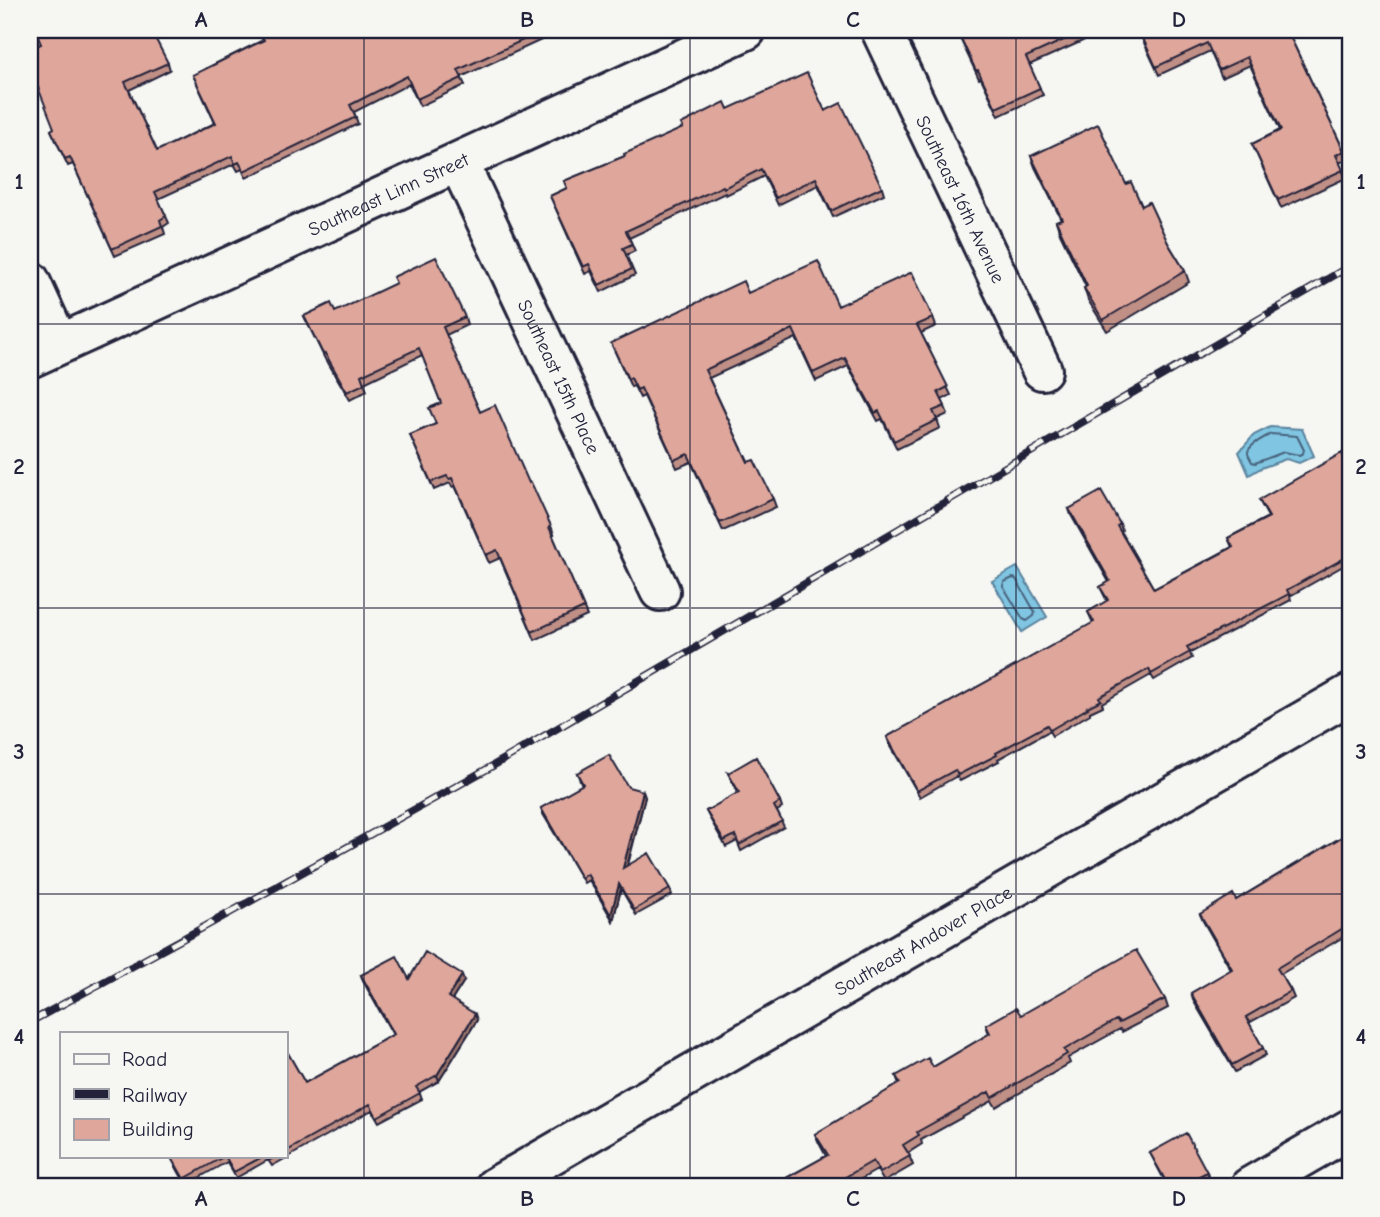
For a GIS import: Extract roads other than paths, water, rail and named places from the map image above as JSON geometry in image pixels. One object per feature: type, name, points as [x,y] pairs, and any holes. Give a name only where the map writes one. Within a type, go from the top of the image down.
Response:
[{"type":"street","name":"Southeast Linn Street","points":[[45,351],[746,30]]},
{"type":"street","name":"Southeast 16th Avenue","points":[[881,30],[1042,370]]},
{"type":"street","name":"Southeast 15th Place","points":[[458,163],[660,591]]},
{"type":"street","points":[[30,281],[45,351]]},
{"type":"street","name":"Southeast Andover Place","points":[[495,1187],[1350,694]]},
{"type":"street","points":[[1250,1187],[1350,1129]]},
{"type":"water","points":[[1270,427],[1302,429],[1314,456],[1299,463],[1286,459],[1249,475],[1239,452],[1254,435]]},
{"type":"water","points":[[1017,567],[1047,617],[1022,632],[992,581]]},
{"type":"railway","points":[[30,1022],[489,768],[1350,266]]}]
